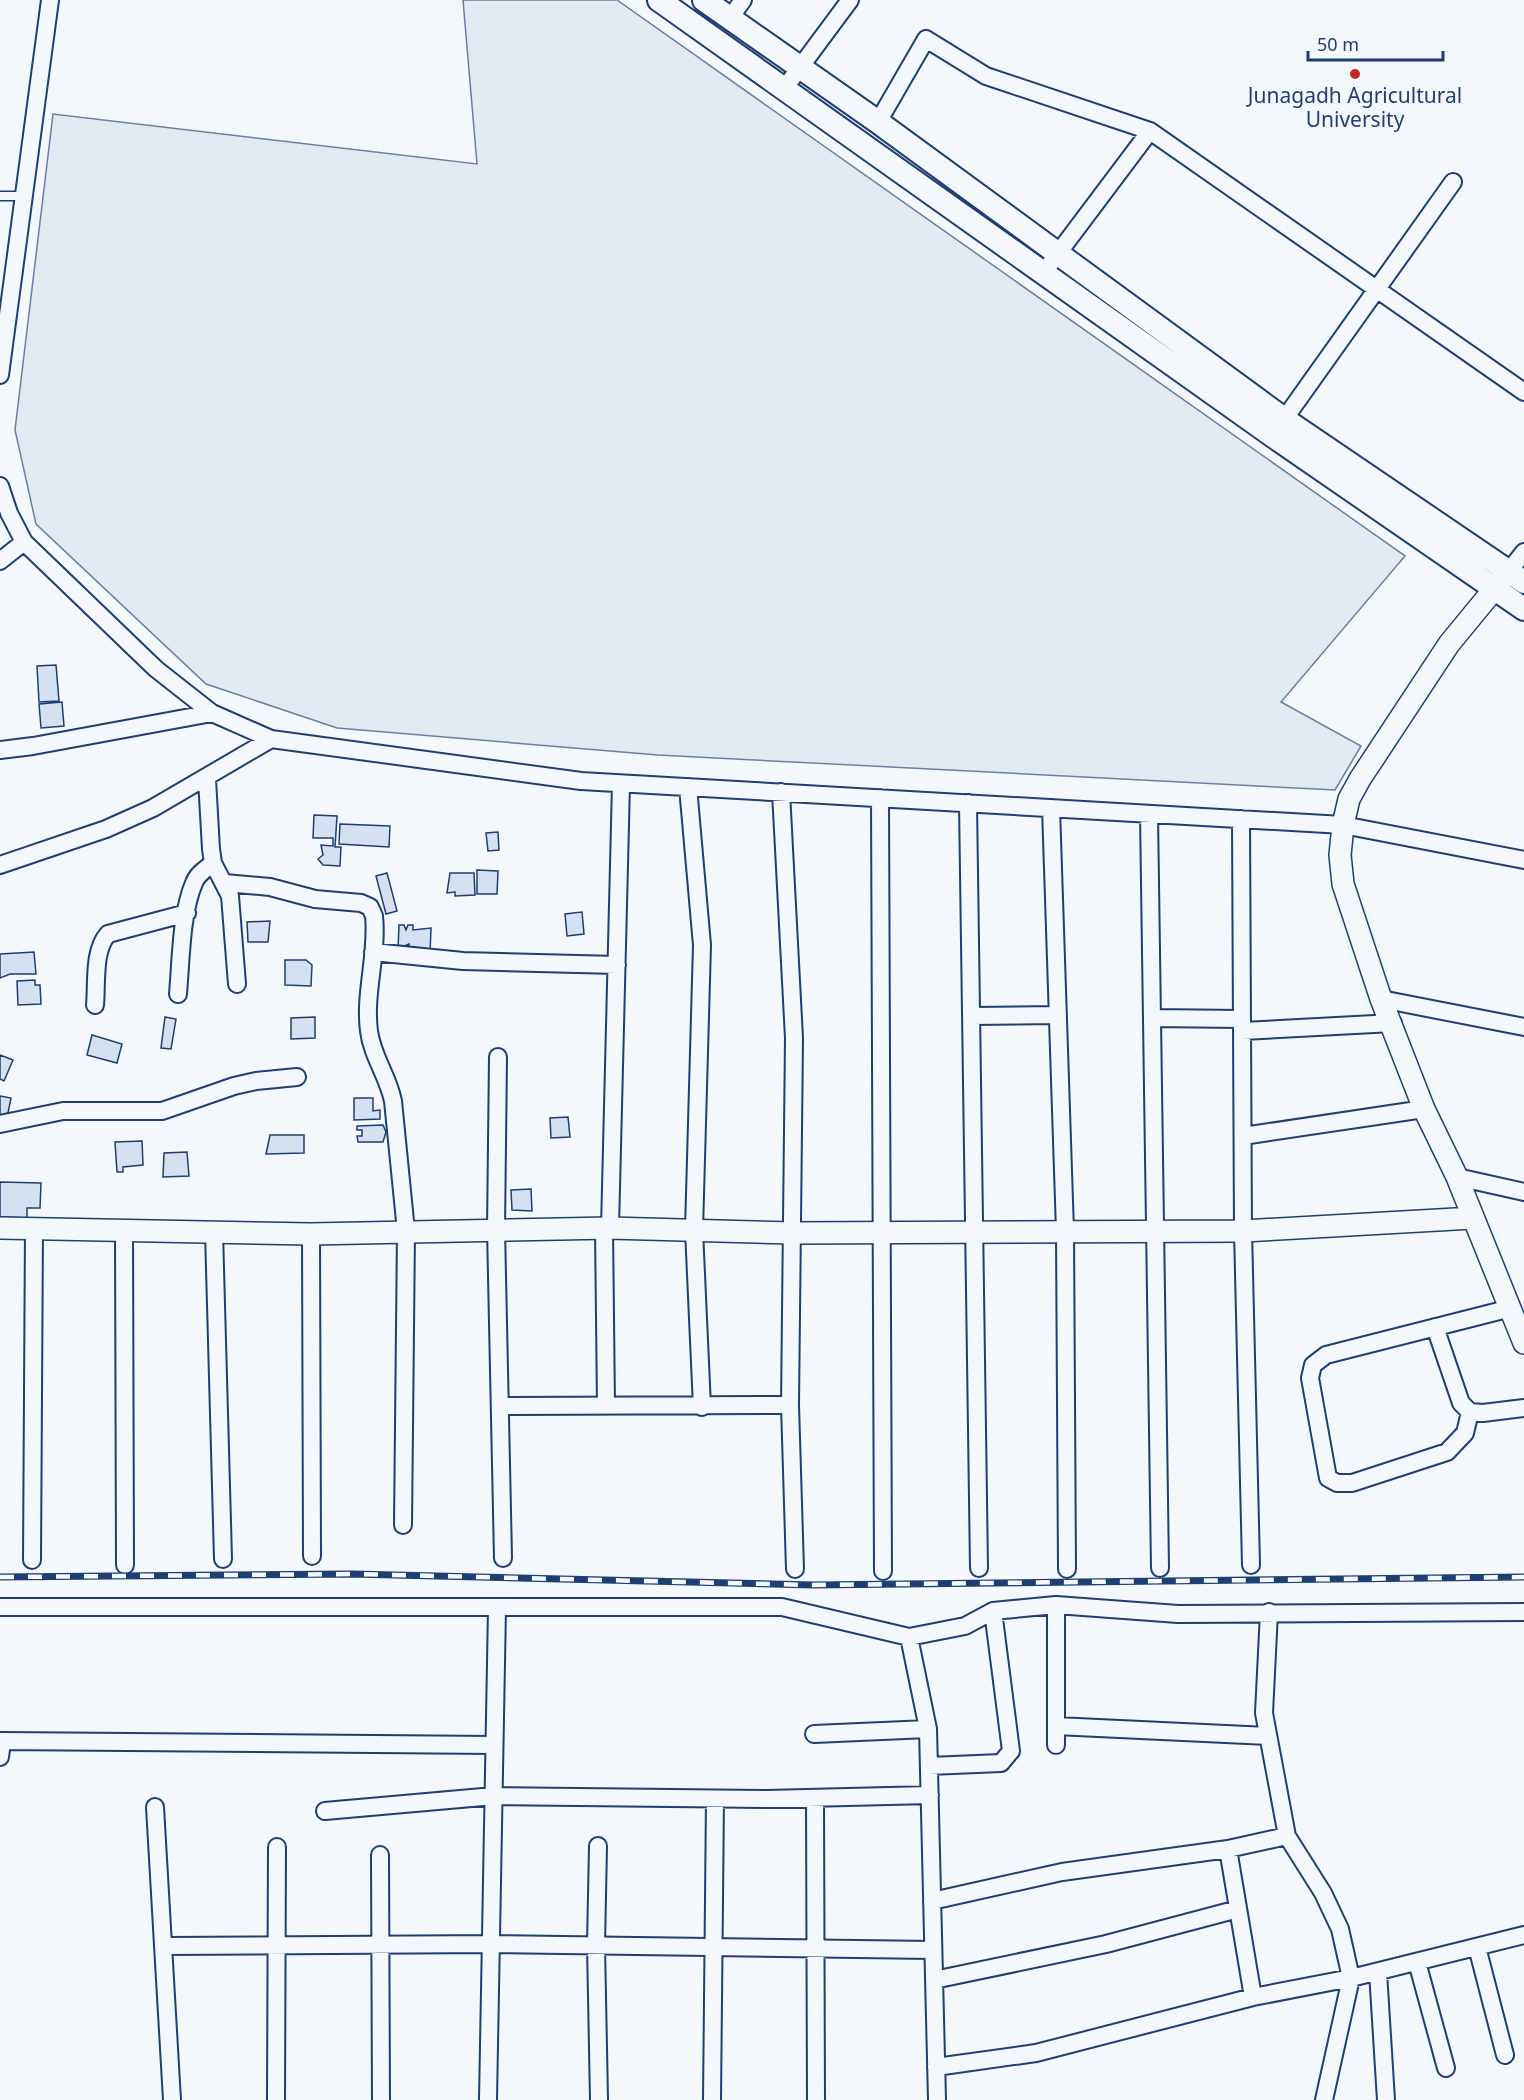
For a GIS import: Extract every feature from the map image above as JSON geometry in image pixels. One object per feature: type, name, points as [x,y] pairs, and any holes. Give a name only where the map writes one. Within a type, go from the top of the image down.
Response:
[{"type":"main road","points":[[659,0],[924,190],[1044,272],[1279,428],[1516,576]]},
{"type":"main road","points":[[704,0],[878,122],[1057,253],[1279,428],[1524,609]]},
{"type":"main road","points":[[924,190],[940,167]]},
{"type":"street","points":[[0,375],[50,0]]},
{"type":"street","points":[[730,18],[743,0]]},
{"type":"street","points":[[784,89],[850,0]]},
{"type":"street","points":[[878,122],[926,39],[986,76],[1150,130],[1524,392]]},
{"type":"street","points":[[1044,272],[1150,130]]},
{"type":"street","points":[[1279,428],[1375,288],[1453,182]]},
{"type":"street","points":[[0,486],[9,513],[24,542],[156,669],[212,712],[271,739],[581,781],[1343,825],[1524,860]]},
{"type":"street","points":[[0,561],[24,542]]},
{"type":"street","points":[[1524,552],[1516,576],[1495,589],[1449,644],[1360,779],[1349,799],[1340,855],[1343,884],[1381,999],[1393,1023],[1424,1109],[1457,1177],[1524,1343]]},
{"type":"street","points":[[0,750],[33,746],[212,712]]},
{"type":"street","points":[[0,865],[106,830],[207,779],[271,739]]},
{"type":"street","points":[[207,779],[213,863],[230,896],[237,984]]},
{"type":"street","points":[[606,1406],[607,1228],[621,783]]},
{"type":"street","points":[[688,787],[702,945],[694,1230],[702,1407]]},
{"type":"street","points":[[781,792],[794,1038],[790,1406],[795,1569]]},
{"type":"street","points":[[880,798],[883,1571]]},
{"type":"street","points":[[968,803],[976,1230],[979,1568]]},
{"type":"street","points":[[1052,808],[1065,1231],[1067,1569]]},
{"type":"street","points":[[1149,814],[1160,1568]]},
{"type":"street","points":[[1241,819],[1243,1231],[1251,1565]]},
{"type":"street","points":[[178,994],[187,913],[194,882],[199,874],[213,863]]},
{"type":"street","points":[[225,883],[270,887],[323,900],[361,903],[370,907],[375,926],[368,1030],[373,1052],[390,1084],[406,1231],[403,1525]]},
{"type":"street","points":[[95,1005],[100,951],[102,941],[108,934],[187,913]]},
{"type":"street","points":[[373,952],[463,961],[617,965]]},
{"type":"street","points":[[1381,999],[1524,1027]]},
{"type":"street","points":[[972,1016],[1058,1015]]},
{"type":"street","points":[[1152,1018],[1242,1025],[1393,1023]]},
{"type":"street","points":[[498,1057],[496,1229],[503,1558]]},
{"type":"street","points":[[0,1124],[63,1112],[162,1111],[234,1086],[256,1081],[297,1077]]},
{"type":"street","points":[[1243,1136],[1424,1109]]},
{"type":"street","points":[[1457,1177],[1524,1192]]},
{"type":"street","points":[[0,1228],[311,1234],[607,1228],[793,1233],[976,1230],[1243,1231],[1473,1218]]},
{"type":"street","points":[[32,1560],[34,1228]]},
{"type":"street","points":[[124,1230],[125,1565]]},
{"type":"street","points":[[214,1232],[223,1559]]},
{"type":"street","points":[[311,1234],[312,1556]]},
{"type":"street","points":[[1470,1412],[1465,1433],[1447,1452],[1352,1483],[1337,1483],[1328,1478],[1310,1378],[1313,1365],[1326,1355],[1510,1308]]},
{"type":"street","points":[[1435,1327],[1461,1403],[1470,1412],[1483,1413],[1524,1407]]},
{"type":"street","points":[[500,1406],[790,1406]]},
{"type":"street","points":[[1056,1605],[1056,1745]]},
{"type":"street","points":[[0,1607],[782,1607],[909,1636],[965,1626],[993,1611],[1056,1605],[1178,1614],[1524,1612]]},
{"type":"street","points":[[488,2100],[497,1608]]},
{"type":"street","points":[[929,1766],[1001,1763],[1011,1751],[993,1611]]},
{"type":"street","points":[[1269,1612],[1264,1713],[1287,1836],[1323,1893],[1340,1929],[1351,1978],[1324,2100]]},
{"type":"street","points":[[909,1636],[928,1729],[937,2100]]},
{"type":"street","points":[[1056,1726],[1268,1736]]},
{"type":"street","points":[[814,1734],[928,1729]]},
{"type":"street","points":[[1,1746],[495,1744]]},
{"type":"street","points":[[325,1811],[494,1796],[715,1799],[930,1796]]},
{"type":"street","points":[[815,1798],[816,2100]]},
{"type":"street","points":[[712,2100],[715,1799]]},
{"type":"street","points":[[155,1807],[165,1946],[172,2100]]},
{"type":"street","points":[[932,1901],[1062,1872],[1228,1849],[1287,1836]]},
{"type":"street","points":[[598,1846],[596,1945],[599,2100]]},
{"type":"street","points":[[276,2100],[277,1847]]},
{"type":"street","points":[[1228,1849],[1253,1997]]},
{"type":"street","points":[[380,1855],[381,2100]]},
{"type":"street","points":[[934,1980],[1106,1944],[1238,1909]]},
{"type":"street","points":[[936,2067],[1036,2053],[1253,1997],[1378,1972],[1524,1935]]},
{"type":"street","points":[[165,1946],[490,1944],[933,1950]]},
{"type":"street","points":[[1477,1947],[1505,2055]]},
{"type":"street","points":[[1417,1962],[1446,2068]]},
{"type":"street","points":[[1378,1972],[1386,2100]]},
{"type":"lane","points":[[0,196],[23,196]]},
{"type":"shaded area","points":[[463,0],[617,0],[1405,556],[1281,702],[1361,746],[1335,790],[658,755],[337,728],[206,684],[36,524],[15,430],[53,114],[477,164]]},
{"type":"building","points":[[56,665],[59,701],[39,702],[37,666]]},
{"type":"building","points":[[62,702],[64,726],[41,728],[39,704]]},
{"type":"building","points":[[314,815],[337,816],[335,847],[341,847],[340,866],[323,865],[318,859],[323,855],[321,845],[333,846],[333,838],[313,838]]},
{"type":"building","points":[[340,824],[390,826],[389,847],[339,844]]},
{"type":"building","points":[[498,832],[499,850],[488,851],[486,833]]},
{"type":"building","points":[[477,870],[498,871],[497,894],[477,894]]},
{"type":"building","points":[[387,873],[397,911],[386,914],[376,876]]},
{"type":"building","points":[[450,873],[474,873],[475,895],[455,896],[455,892],[447,893]]},
{"type":"building","points":[[582,912],[584,934],[567,936],[565,914]]},
{"type":"building","points":[[270,921],[268,942],[248,942],[247,922]]},
{"type":"building","points":[[399,925],[404,925],[406,930],[408,925],[413,925],[413,930],[431,928],[430,955],[409,951],[409,944],[398,949]]},
{"type":"building","points":[[34,952],[36,974],[10,974],[0,978],[0,954]]},
{"type":"building","points":[[285,960],[306,960],[312,965],[311,986],[285,985]]},
{"type":"building","points":[[35,980],[35,985],[40,985],[41,1004],[18,1005],[17,981]]},
{"type":"building","points":[[165,1017],[176,1019],[171,1049],[161,1048]]},
{"type":"building","points":[[315,1017],[315,1038],[291,1039],[291,1018]]},
{"type":"building","points":[[92,1035],[122,1044],[117,1063],[87,1055]]},
{"type":"building","points":[[0,1055],[13,1060],[4,1081],[0,1079]]},
{"type":"building","points":[[0,1096],[11,1098],[7,1118],[0,1117]]},
{"type":"building","points":[[354,1098],[373,1098],[373,1111],[380,1110],[380,1119],[354,1120]]},
{"type":"building","points":[[568,1117],[570,1137],[551,1138],[550,1118]]},
{"type":"building","points":[[383,1125],[386,1132],[383,1142],[358,1142],[357,1136],[362,1136],[362,1130],[357,1130],[357,1126]]},
{"type":"building","points":[[270,1135],[304,1135],[304,1153],[266,1154]]},
{"type":"building","points":[[142,1141],[143,1165],[123,1167],[123,1172],[117,1172],[115,1142]]},
{"type":"building","points":[[187,1152],[189,1176],[163,1177],[164,1153]]},
{"type":"building","points":[[0,1182],[41,1183],[40,1208],[27,1208],[27,1218],[0,1217]]},
{"type":"building","points":[[531,1189],[532,1211],[512,1210],[511,1190]]},
{"type":"railway","points":[[0,1577],[352,1574],[813,1585],[1524,1577]]},
{"type":"place","name":"Junagadh Agricultural University","points":[[1355,74]]}]
